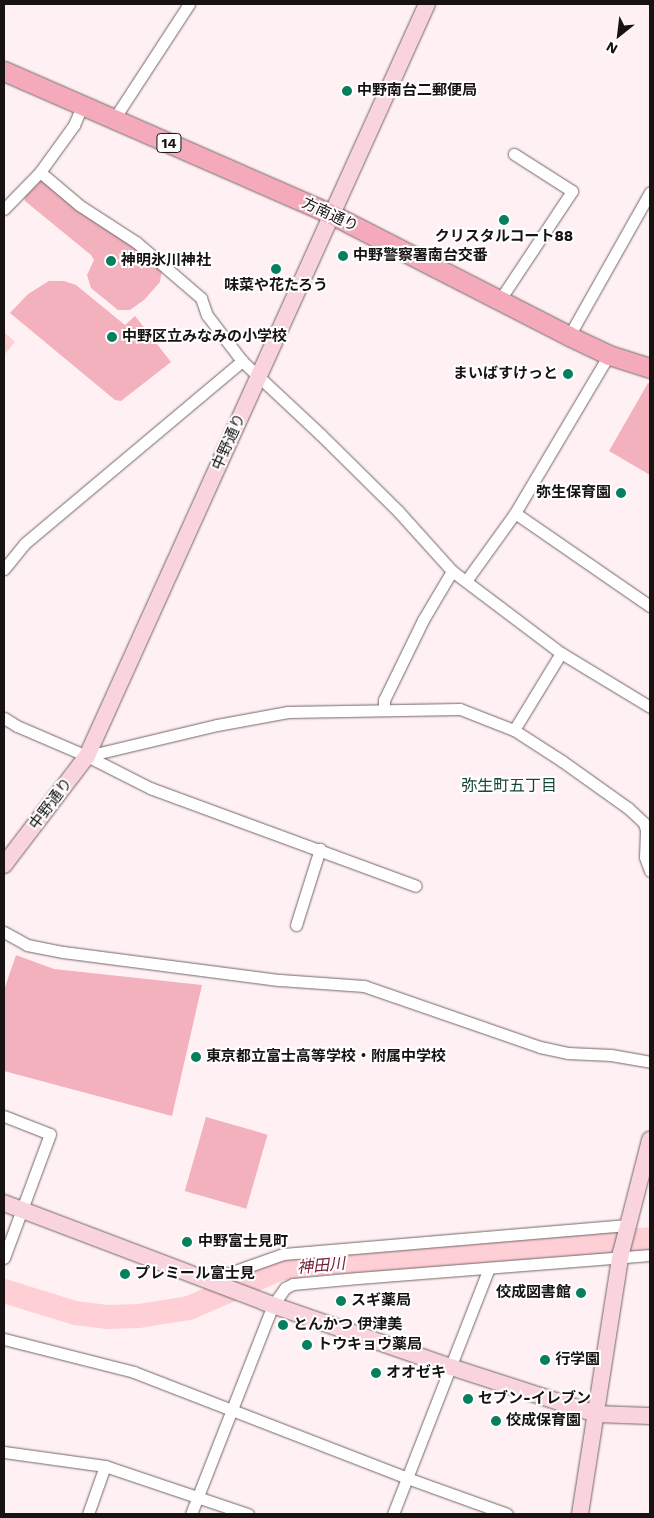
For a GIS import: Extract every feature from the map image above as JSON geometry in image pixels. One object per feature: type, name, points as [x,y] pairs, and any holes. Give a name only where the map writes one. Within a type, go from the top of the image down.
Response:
[{"type":"main road","name":"方南通り","points":[[4,72],[333,215],[569,336],[609,355],[650,368]]},
{"type":"street","points":[[114,119],[188,4]]},
{"type":"street","name":"中野通り","points":[[4,865],[87,756],[427,4]]},
{"type":"street","points":[[4,209],[40,172],[74,125],[82,106]]},
{"type":"street","points":[[500,301],[572,192],[514,154]]},
{"type":"street","points":[[40,172],[79,206],[136,242],[201,298],[208,315],[239,357],[398,511],[452,571],[561,653],[650,707]]},
{"type":"street","points":[[569,336],[650,192]]},
{"type":"street","points":[[466,581],[515,513],[609,355]]},
{"type":"street","points":[[4,569],[24,544],[239,357]]},
{"type":"street","points":[[515,513],[650,606]]},
{"type":"street","points":[[384,709],[384,700],[423,620],[452,571]]},
{"type":"street","points":[[514,730],[561,653]]},
{"type":"street","points":[[87,756],[217,725],[288,712],[460,709],[514,730],[562,761],[644,822],[646,830],[645,857],[650,870]]},
{"type":"street","points":[[4,718],[17,726],[87,756],[150,788],[320,849],[416,886]]},
{"type":"street","points":[[296,925],[320,849]]},
{"type":"street","points":[[4,932],[27,945],[63,952],[280,980],[364,986],[540,1048],[568,1054],[611,1055],[650,1062]]},
{"type":"street","points":[[4,1116],[50,1134],[20,1209],[4,1258]]},
{"type":"street","points":[[580,1514],[620,1255],[627,1226],[644,1185],[650,1140]]},
{"type":"street","points":[[4,1202],[248,1296],[450,1367],[596,1414],[650,1416]]},
{"type":"street","points":[[216,1284],[221,1276],[283,1254],[627,1226]]},
{"type":"street","points":[[191,1514],[273,1305],[285,1288],[293,1284],[457,1271],[620,1255],[650,1255]]},
{"type":"street","points":[[393,1514],[489,1268]]},
{"type":"street","points":[[4,1339],[134,1372],[407,1478],[507,1514]]},
{"type":"street","points":[[4,1452],[105,1466],[248,1514]]},
{"type":"street","points":[[88,1514],[105,1466]]},
{"type":"shaded area","points":[[34,175],[115,227],[162,271],[160,282],[144,300],[130,310],[118,310],[91,288],[87,275],[94,260],[91,255],[25,201],[22,185]]},
{"type":"shaded area","points":[[49,281],[64,281],[76,285],[125,325],[135,316],[171,362],[121,401],[115,400],[10,313],[28,294]]},
{"type":"shaded area","points":[[4,332],[15,342],[4,355]]},
{"type":"shaded area","points":[[648,383],[650,384],[650,475],[609,451]]},
{"type":"shaded area","points":[[16,955],[54,969],[202,985],[172,1116],[4,1071],[4,990]]},
{"type":"shaded area","points":[[206,1117],[268,1135],[246,1209],[185,1191]]},
{"type":"waterway","name":"神田川","points":[[4,1291],[75,1313],[107,1317],[139,1316],[189,1308],[279,1269],[312,1264],[650,1239]]},
{"type":"place","name":"中野南台二郵便局","points":[[347,91]]},
{"type":"place","name":"クリスタルコート88","points":[[504,220]]},
{"type":"place","name":"中野警察署南台交番","points":[[343,256]]},
{"type":"place","name":"神明氷川神社","points":[[111,261]]},
{"type":"place","name":"味菜や花たろう","points":[[276,269]]},
{"type":"place","name":"中野区立みなみの小学校","points":[[112,337]]},
{"type":"place","name":"まいばすけっと","points":[[568,374]]},
{"type":"place","name":"弥生保育園","points":[[621,493]]},
{"type":"place","name":"東京都立富士高等学校・附属中学校","points":[[196,1057]]},
{"type":"place","name":"中野富士見町","points":[[187,1242]]},
{"type":"place","name":"プレミール富士見","points":[[125,1274]]},
{"type":"place","name":"佼成図書館","points":[[581,1293]]},
{"type":"place","name":"スギ薬局","points":[[341,1301]]},
{"type":"place","name":"とんかつ 伊津美","points":[[283,1325]]},
{"type":"place","name":"トウキョウ薬局","points":[[307,1345]]},
{"type":"place","name":"行学園","points":[[545,1360]]},
{"type":"place","name":"オオゼキ","points":[[376,1373]]},
{"type":"place","name":"セブン-イレブン","points":[[468,1399]]},
{"type":"place","name":"佼成保育園","points":[[496,1421]]},
{"type":"district","name":"弥生町五丁目","points":[[509,786]]}]
